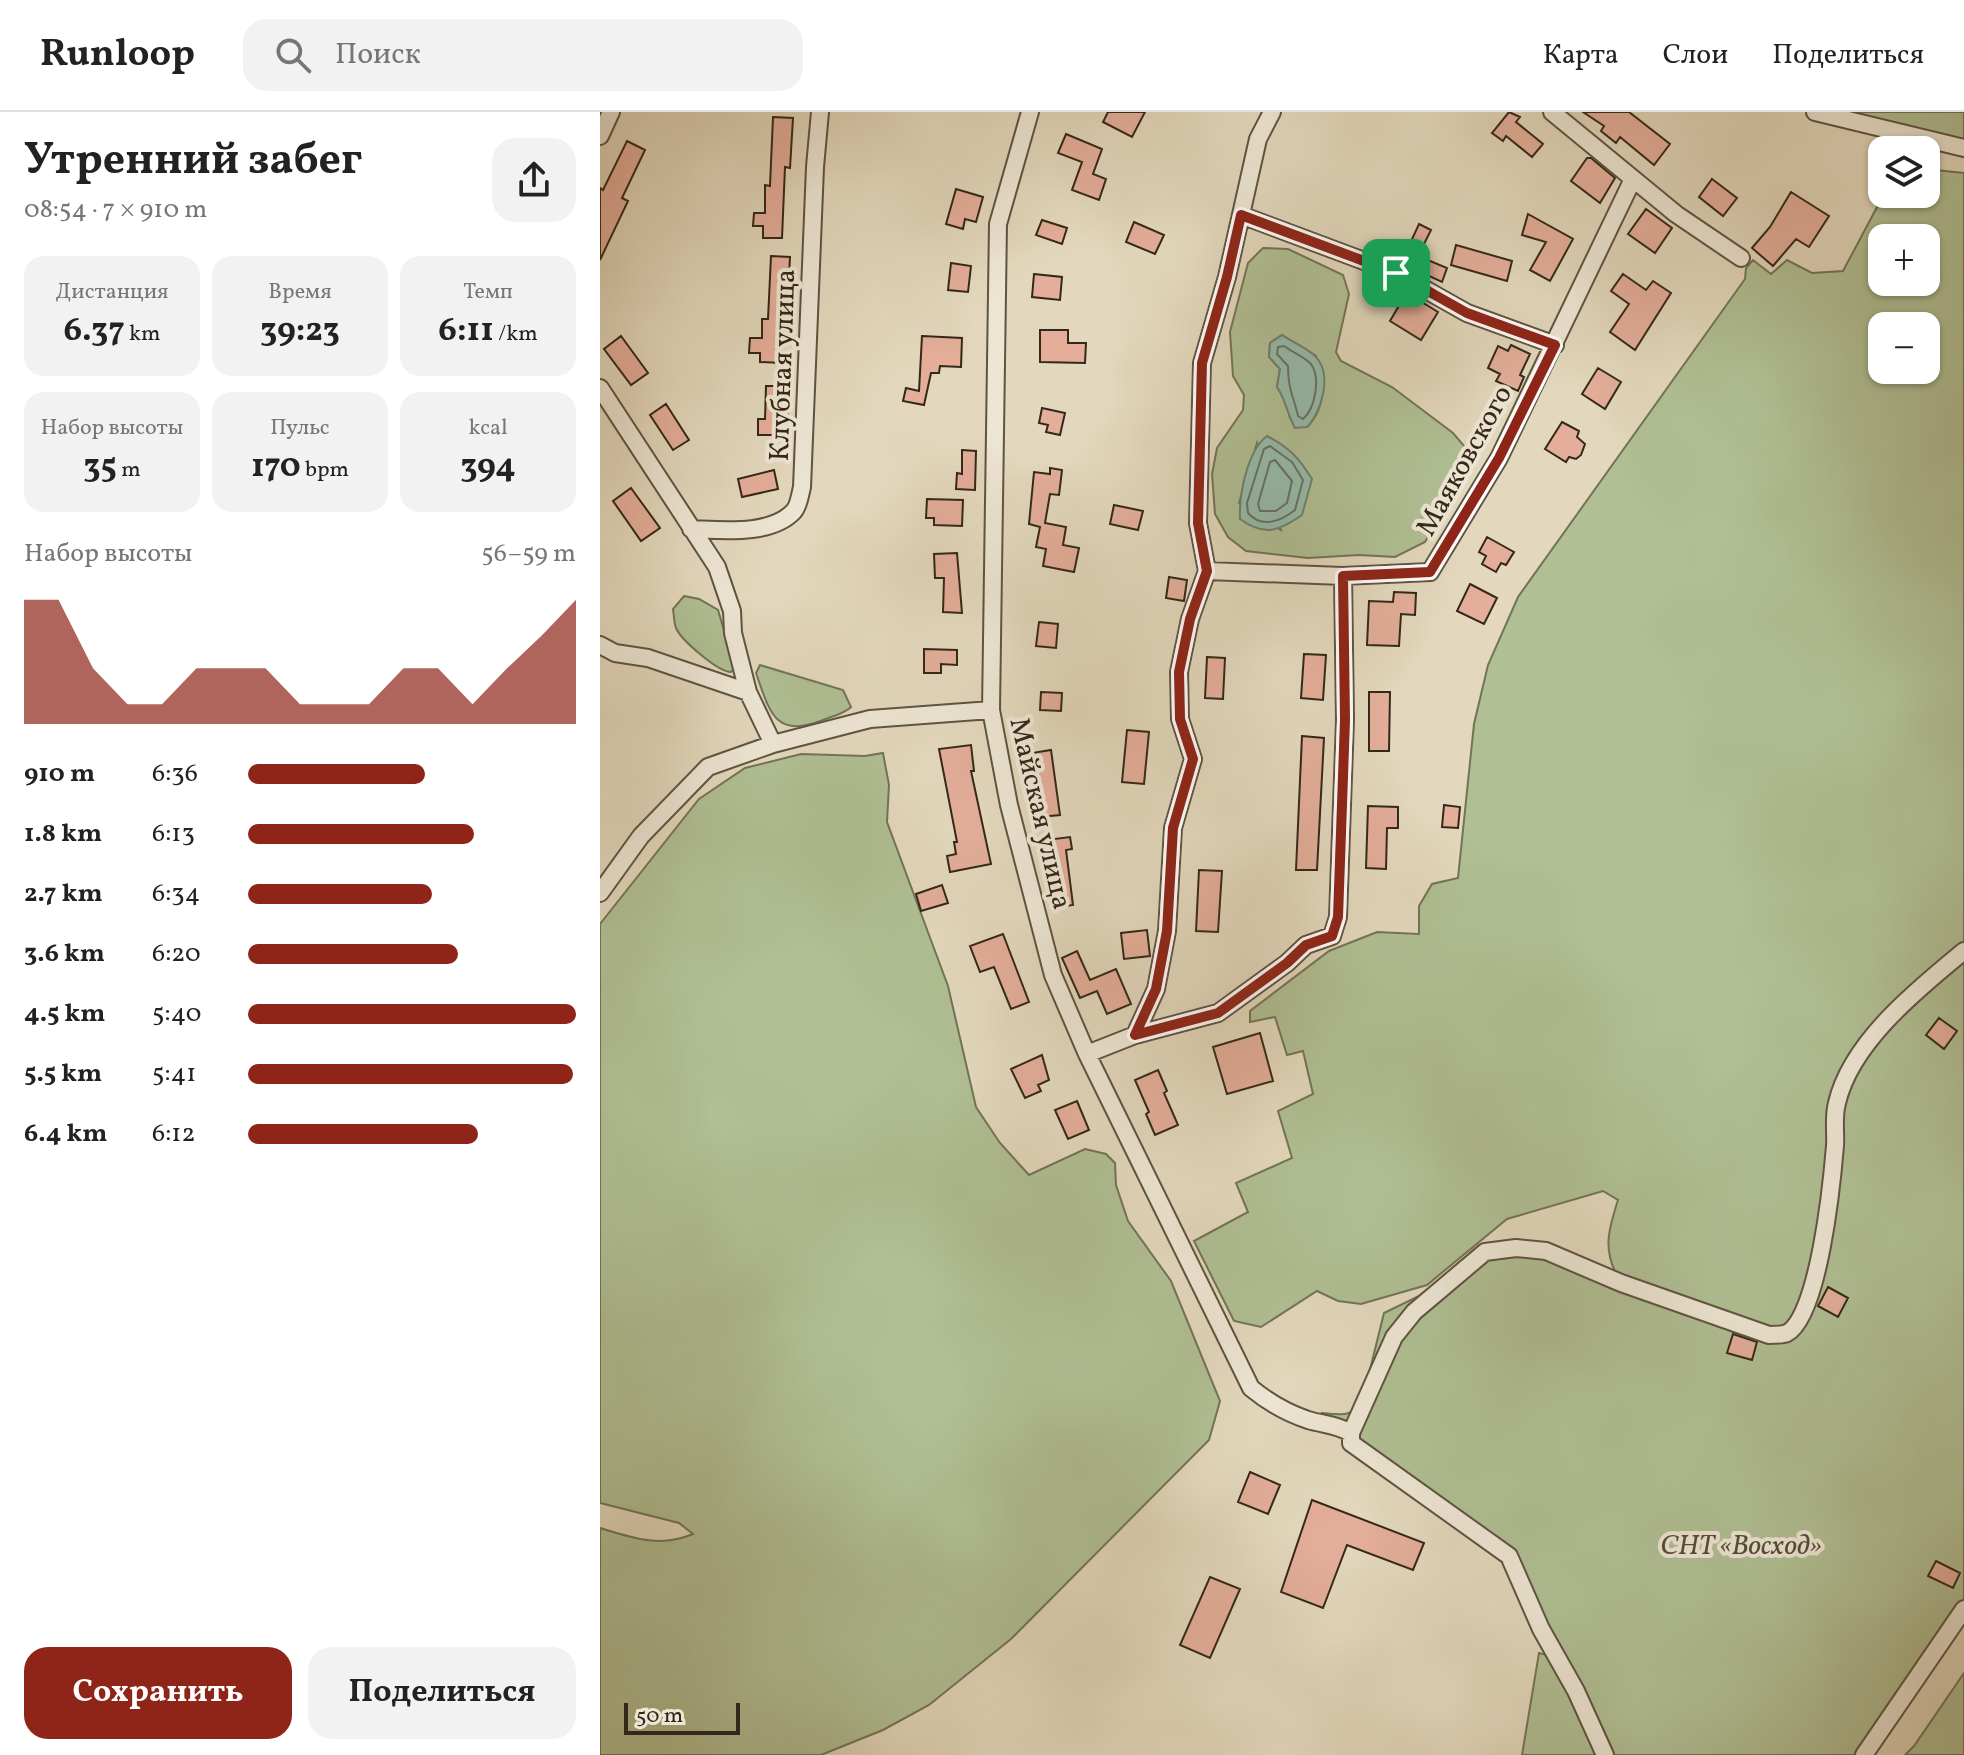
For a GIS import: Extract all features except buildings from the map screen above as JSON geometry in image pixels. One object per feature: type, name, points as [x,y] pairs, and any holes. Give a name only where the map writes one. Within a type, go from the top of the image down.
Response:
[{"type":"street","points":[[600,136],[611,112]]},
{"type":"street","name":"Клубная улица","points":[[691,529],[726,530],[765,526],[784,519],[797,508],[802,487],[820,112]]},
{"type":"street","name":"Майская улица","points":[[1030,112],[998,224],[991,710],[1009,805],[1053,975],[1087,1054],[1251,1388],[1270,1403],[1309,1420],[1333,1423],[1351,1433]]},
{"type":"street","points":[[1135,1035],[1156,989],[1167,931],[1173,828],[1193,759],[1180,719],[1179,672],[1190,619],[1207,571],[1198,523],[1202,363],[1227,277],[1258,139],[1272,112]]},
{"type":"street","points":[[1552,112],[1676,214],[1741,258]]},
{"type":"street","points":[[1815,112],[1964,148]]},
{"type":"street","name":"Маяковского","points":[[1207,571],[1343,576],[1430,572],[1499,458],[1633,179]]},
{"type":"street","points":[[1241,215],[1396,273],[1467,313],[1555,345]]},
{"type":"street","points":[[600,388],[717,567],[732,611],[733,633],[748,692],[773,744]]},
{"type":"street","points":[[1087,1054],[1135,1035],[1218,1013],[1287,963],[1306,945],[1332,936],[1338,917],[1345,720],[1343,576]]},
{"type":"street","points":[[600,645],[615,653],[648,658],[748,692]]},
{"type":"street","points":[[600,893],[641,836],[708,767],[773,744],[870,719],[991,710]]},
{"type":"street","points":[[1605,1755],[1576,1691],[1541,1629],[1509,1556],[1351,1443],[1351,1433],[1394,1337],[1414,1312],[1485,1252],[1516,1248],[1546,1251],[1717,1318],[1769,1335],[1787,1333],[1800,1318],[1822,1249],[1831,1187],[1836,1104],[1855,1061],[1894,1013],[1964,951]]},
{"type":"street","points":[[1864,1755],[1964,1609]]},
{"type":"green space","points":[[1828,112],[1964,112],[1964,144]]},
{"type":"green space","name":"СНТ «Восход»","points":[[1940,170],[1964,173],[1964,1609],[1864,1755],[1522,1755],[1539,1653],[1550,1656],[1509,1556],[1327,1427],[1322,1413],[1347,1414],[1363,1398],[1384,1313],[1450,1281],[1485,1252],[1516,1248],[1620,1281],[1611,1260],[1608,1241],[1618,1200],[1603,1191],[1507,1219],[1427,1285],[1361,1304],[1338,1301],[1317,1291],[1261,1327],[1234,1321],[1194,1241],[1248,1212],[1236,1183],[1292,1158],[1278,1111],[1313,1094],[1303,1051],[1287,1055],[1275,1017],[1250,1022],[1250,1011],[1329,951],[1377,932],[1419,934],[1419,906],[1432,884],[1458,878],[1474,724],[1488,665],[1518,597],[1745,279],[1746,268],[1753,260],[1771,274],[1787,260],[1812,273],[1843,271],[1868,224],[1868,296],[1940,296],[1940,224],[1868,224],[1877,208],[1940,208]]},
{"type":"green space","points":[[1263,248],[1288,249],[1343,275],[1349,294],[1336,352],[1341,361],[1392,387],[1453,433],[1465,447],[1465,462],[1459,483],[1425,542],[1395,557],[1359,555],[1308,558],[1246,551],[1228,537],[1215,514],[1212,474],[1217,448],[1243,410],[1244,395],[1233,376],[1230,332],[1248,263]],"holes":[[[1282,335],[1316,356],[1321,402],[1307,427],[1290,418],[1286,401],[1277,387],[1280,369],[1269,357],[1270,343]],[[1257,443],[1281,530],[1239,503]]]},
{"type":"green space","points":[[684,596],[699,599],[718,610],[735,668],[731,672],[709,661],[679,633],[673,609]]},
{"type":"green space","points":[[760,665],[843,690],[851,707],[838,715],[807,725],[784,724],[777,719],[766,700],[756,673]]},
{"type":"green space","points":[[883,753],[889,785],[887,822],[948,986],[976,1107],[1000,1143],[1029,1175],[1085,1149],[1106,1154],[1115,1163],[1116,1185],[1128,1221],[1171,1281],[1220,1401],[1209,1440],[1011,1639],[929,1705],[883,1730],[821,1755],[600,1755],[600,1528],[658,1541],[693,1534],[679,1523],[600,1503],[600,924],[699,799],[745,768],[801,754],[865,756]]},
{"type":"green space","points":[[1964,1673],[1964,1755],[1905,1755],[1914,1746]]},
{"type":"water","points":[[1282,335],[1315,356],[1323,372],[1321,402],[1307,427],[1295,428],[1277,387],[1280,369],[1269,357],[1270,343]]},
{"type":"water","points":[[1267,436],[1293,454],[1312,479],[1302,515],[1272,530],[1257,528],[1240,519],[1249,463]]},
{"type":"route","points":[[1241,215],[1396,273],[1467,313],[1555,345],[1499,458],[1430,572],[1343,576],[1345,720],[1338,917],[1332,936],[1306,945],[1287,963],[1218,1013],[1135,1035],[1156,989],[1167,931],[1173,828],[1193,759],[1180,719],[1179,672],[1190,619],[1207,571],[1198,523],[1202,363],[1241,215]]}]
